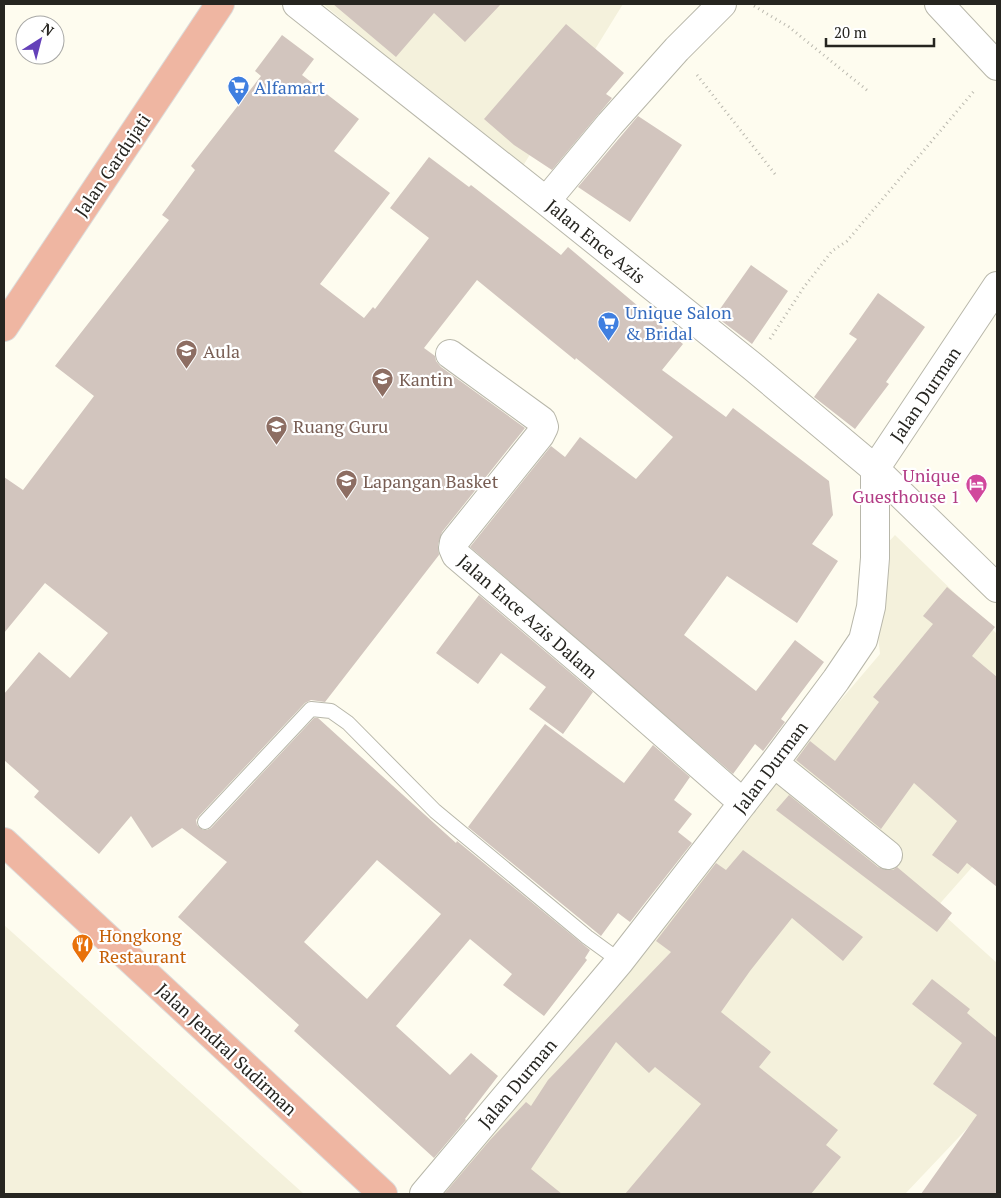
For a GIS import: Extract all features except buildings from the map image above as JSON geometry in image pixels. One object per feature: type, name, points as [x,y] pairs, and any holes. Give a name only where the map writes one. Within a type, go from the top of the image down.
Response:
[{"type":"main road","name":"Jalan Gardujati","points":[[4,327],[220,4]]},
{"type":"main road","name":"Jalan Jendral Sudirman","points":[[4,842],[383,1194]]},
{"type":"street","name":"Jalan Ence Azis","points":[[297,4],[752,366],[874,469],[997,588]]},
{"type":"street","points":[[546,201],[676,49],[722,4]]},
{"type":"street","points":[[939,4],[997,66]]},
{"type":"street","name":"Jalan Durman","points":[[424,1194],[620,961],[774,763],[864,640],[871,607],[875,558],[874,469],[997,286]]},
{"type":"street","name":"Jalan Ence Azis Dalam","points":[[450,354],[542,421],[544,427],[540,435],[454,542],[453,548],[456,555],[743,803]]},
{"type":"street","points":[[774,763],[888,855]]},
{"type":"lane","points":[[205,822],[310,709],[331,711],[348,723],[435,811],[587,937],[620,961]]},
{"type":"path","points":[[752,4],[788,27],[868,91]]},
{"type":"path","points":[[676,49],[775,174]]},
{"type":"path","points":[[752,366],[804,287],[832,250],[847,241],[863,224],[997,66]]},
{"type":"shaded area","points":[[323,4],[623,4],[521,169]]},
{"type":"shaded area","points":[[895,535],[997,634],[997,839],[936,908],[997,963],[997,1097],[905,1194],[437,1194],[427,1186],[880,654],[870,562]]},
{"type":"shaded area","points":[[4,925],[304,1194],[4,1194]]},
{"type":"place","name":"Alfamart","points":[[238,106]]},
{"type":"place","name":"Unique Salon & Bridal","points":[[609,341]]},
{"type":"place","name":"Aula","points":[[187,370]]},
{"type":"place","name":"Kantin","points":[[383,398]]},
{"type":"place","name":"Ruang Guru","points":[[277,445]]},
{"type":"place","name":"Lapangan Basket","points":[[347,500]]},
{"type":"place","name":"Unique Guesthouse 1","points":[[976,504]]},
{"type":"place","name":"Hongkong Restaurant","points":[[83,964]]}]
